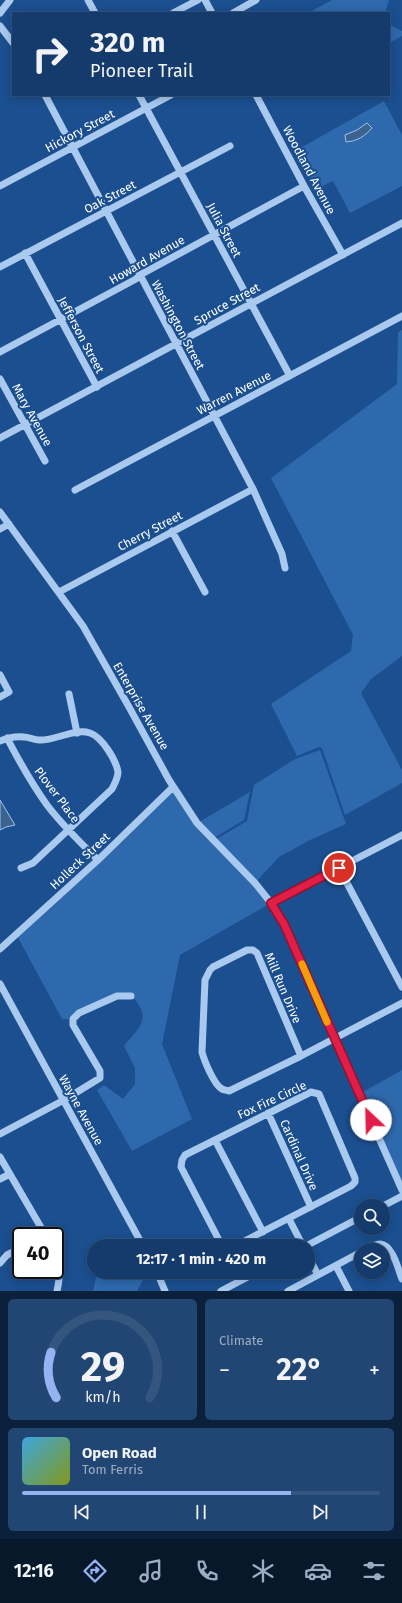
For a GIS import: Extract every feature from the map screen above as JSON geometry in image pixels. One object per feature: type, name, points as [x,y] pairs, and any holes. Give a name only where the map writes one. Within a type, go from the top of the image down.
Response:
[{"type":"street","points":[[0,13],[10,0]]},
{"type":"street","points":[[88,0],[94,12]]},
{"type":"street","points":[[175,12],[198,0]]},
{"type":"street","points":[[205,0],[211,12]]},
{"type":"street","points":[[235,12],[256,0]]},
{"type":"street","points":[[0,26],[12,42]]},
{"type":"street","name":"Washington Street","points":[[46,96],[253,489],[282,554],[285,568]]},
{"type":"street","name":"Julia Street","points":[[140,96],[290,376]]},
{"type":"street","name":"Hickory Street","points":[[0,186],[169,96]]},
{"type":"street","name":"Woodland Avenue","points":[[257,96],[304,186],[343,255]]},
{"type":"street","name":"Oak Street","points":[[0,267],[230,146]]},
{"type":"street","name":"Howard Avenue","points":[[0,352],[136,280],[140,275],[304,186]]},
{"type":"street","name":"Spruce Street","points":[[0,438],[177,345],[251,303],[402,223]]},
{"type":"street","name":"Jefferson Street","points":[[26,253],[97,387]]},
{"type":"street","name":"Warren Avenue","points":[[76,490],[402,316]]},
{"type":"street","name":"Mary Avenue","points":[[0,379],[45,461]]},
{"type":"street","name":"Cherry Street","points":[[59,592],[253,489]]},
{"type":"street","name":"Enterprise Avenue","points":[[0,512],[83,626],[173,787],[197,823],[255,883],[271,903],[284,924],[402,1190]]},
{"type":"street","points":[[0,529],[9,524]]},
{"type":"street","points":[[172,531],[205,592]]},
{"type":"street","points":[[0,675],[9,692],[0,697]]},
{"type":"street","points":[[69,694],[77,733]]},
{"type":"street","points":[[3,740],[24,737],[40,740],[77,733],[89,733],[97,737],[102,742],[116,765],[118,776],[112,789],[69,830],[33,863],[21,868]]},
{"type":"street","name":"Plover Place","points":[[3,740],[48,806],[98,860]]},
{"type":"street","name":"Holleck Street","points":[[0,949],[98,860],[173,787]]},
{"type":"street","points":[[271,903],[402,837]]},
{"type":"street","points":[[339,868],[402,987]]},
{"type":"street","name":"Mill Run Drive","points":[[301,1056],[257,953],[253,950],[247,950],[210,970],[206,980],[202,1052],[217,1084],[222,1089],[229,1091],[301,1056],[402,1003]]},
{"type":"street","name":"Wayne Avenue","points":[[0,984],[139,1239]]},
{"type":"street","points":[[0,1134],[64,1100],[100,1078],[100,1071],[73,1025],[73,1019],[79,1013],[118,996],[131,996]]},
{"type":"street","name":"Fox Fire Circle","points":[[218,1239],[181,1167],[182,1160],[185,1155],[311,1092],[319,1094],[355,1178],[355,1182],[351,1186],[249,1239]]},
{"type":"street","name":"Cardinal Drive","points":[[268,1113],[311,1207]]},
{"type":"street","points":[[215,1140],[263,1232]]},
{"type":"street","points":[[0,1157],[41,1227]]},
{"type":"street","points":[[0,1179],[10,1174]]},
{"type":"street","points":[[390,1202],[402,1196]]},
{"type":"street","points":[[288,1219],[299,1239]]},
{"type":"street","points":[[315,1241],[354,1222]]},
{"type":"street","points":[[390,1250],[402,1279]]},
{"type":"street","points":[[0,1263],[7,1255],[12,1252]]},
{"type":"street","points":[[288,1291],[354,1256]]},
{"type":"street","points":[[336,1266],[349,1291]]},
{"type":"street","points":[[315,1269],[318,1275]]},
{"type":"street","points":[[57,1291],[59,1279]]},
{"type":"street","points":[[160,1279],[165,1291]]},
{"type":"street","points":[[221,1291],[244,1279]]},
{"type":"shaded area","points":[[332,0],[389,0],[385,12],[310,12]]},
{"type":"shaded area","points":[[390,25],[402,31],[402,36],[390,42]]},
{"type":"shaded area","points":[[384,101],[402,135],[402,186],[350,213],[333,181],[316,189],[295,151]]},
{"type":"shaded area","points":[[367,123],[372,128],[366,134],[357,140],[346,142],[345,135],[357,130]]},
{"type":"shaded area","points":[[402,330],[402,656],[371,679],[361,693],[402,770],[402,783],[345,815],[322,748],[319,747],[297,756],[271,704],[351,651],[353,635],[271,478],[397,384],[398,332]]},
{"type":"shaded area","points":[[320,750],[346,824],[310,840],[279,857],[255,883],[271,903],[180,955],[162,1044],[192,1119],[132,1151],[97,1090],[104,1085],[123,1099],[135,1084],[135,1068],[124,1046],[139,1028],[143,1018],[140,1007],[134,999],[127,996],[118,996],[109,999],[73,1019],[62,1019],[16,934],[173,787],[213,841],[247,821],[254,785],[295,759]]},
{"type":"shaded area","points":[[250,792],[244,820],[214,838],[199,822]]},
{"type":"shaded area","points":[[0,800],[15,825],[0,830]]},
{"type":"shaded area","points":[[402,1070],[402,1183],[361,1093]]},
{"type":"shaded area","points":[[96,1279],[143,1279],[137,1291],[93,1291]]},
{"type":"slow traffic","points":[[302,964],[327,1022]]},
{"type":"route","points":[[339,868],[271,903],[284,924],[371,1120]]}]
